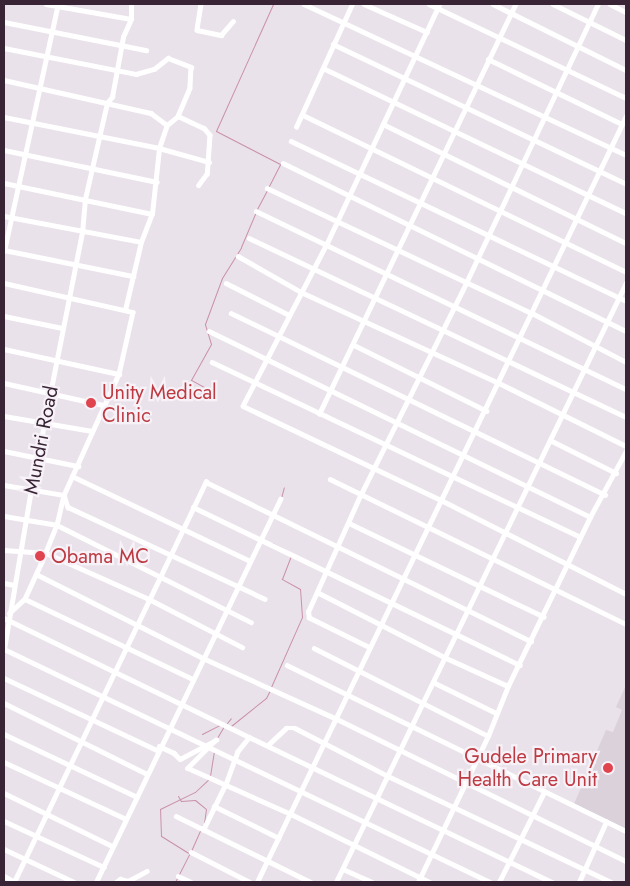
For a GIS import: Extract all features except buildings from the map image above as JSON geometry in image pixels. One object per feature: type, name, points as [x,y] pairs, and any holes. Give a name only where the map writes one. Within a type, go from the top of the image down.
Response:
[{"type":"street","points":[[46,4],[130,19]]},
{"type":"street","points":[[201,4],[197,30],[221,35],[233,21]]},
{"type":"street","points":[[304,4],[477,82],[626,155]]},
{"type":"street","points":[[296,127],[352,4]]},
{"type":"street","points":[[364,4],[427,32]]},
{"type":"street","points":[[429,4],[439,6],[626,98]]},
{"type":"street","points":[[493,4],[577,44],[626,70]]},
{"type":"street","points":[[319,414],[433,181],[477,82],[515,4]]},
{"type":"street","points":[[553,4],[626,40]]},
{"type":"street","points":[[370,648],[308,618],[317,592],[350,523],[360,496],[432,354],[499,210],[524,163],[543,116],[577,44],[598,4]]},
{"type":"street","points":[[610,4],[626,12]]},
{"type":"street","points":[[58,5],[48,57],[23,154],[4,250],[133,276]]},
{"type":"street","name":"Mundri Road","points":[[4,649],[6,618],[10,613],[49,392],[82,233],[86,199],[102,136],[107,103],[112,98],[122,45],[130,19],[130,5]]},
{"type":"street","points":[[439,6],[359,171],[327,244],[243,406],[443,501],[569,563],[626,594]]},
{"type":"street","points":[[4,22],[146,50]]},
{"type":"street","points":[[333,44],[626,184]]},
{"type":"street","points":[[4,48],[82,65],[117,68],[144,73],[168,58],[191,67],[190,88],[178,116],[167,126],[159,148],[157,182],[152,214],[141,242],[125,310]]},
{"type":"street","points":[[488,59],[622,124]]},
{"type":"street","points":[[323,68],[626,213]]},
{"type":"street","points":[[4,80],[151,113],[167,126]]},
{"type":"street","points":[[303,115],[433,181],[499,210],[626,272]]},
{"type":"street","points":[[178,116],[204,128],[210,135],[209,162],[203,183],[199,185]]},
{"type":"street","points":[[257,882],[348,697],[358,672],[406,578],[463,454],[523,336],[554,265],[626,116]]},
{"type":"street","points":[[4,117],[159,148],[209,162]]},
{"type":"street","points":[[382,124],[444,157],[577,218],[626,243]]},
{"type":"street","points":[[291,141],[359,171],[422,204],[489,234],[626,301]]},
{"type":"street","points":[[4,150],[157,182]]},
{"type":"street","points":[[283,163],[411,227],[544,288],[626,331]]},
{"type":"street","points":[[4,183],[152,214]]},
{"type":"street","points":[[267,188],[338,219],[466,283],[532,313],[626,362]]},
{"type":"street","points":[[256,211],[327,244],[453,308],[523,336],[626,389]]},
{"type":"street","points":[[4,216],[82,233],[141,242]]},
{"type":"street","points":[[249,238],[314,267],[376,299],[510,359],[626,417]]},
{"type":"street","points":[[238,256],[301,292],[366,320],[432,354],[499,383],[561,416],[626,446]]},
{"type":"street","points":[[4,283],[132,312],[119,374],[103,405],[78,466],[64,494],[57,525],[46,553],[25,599],[10,613]]},
{"type":"street","points":[[226,283],[289,315]]},
{"type":"street","points":[[336,882],[506,533],[527,484],[597,348],[626,283]]},
{"type":"street","points":[[231,313],[408,400],[476,430],[605,495]]},
{"type":"street","points":[[4,316],[62,328]]},
{"type":"street","points":[[209,331],[527,484],[590,517]]},
{"type":"street","points":[[354,345],[487,410]]},
{"type":"street","points":[[4,349],[119,374]]},
{"type":"street","points":[[212,362],[580,537]]},
{"type":"street","points":[[4,383],[103,405]]},
{"type":"street","points":[[4,416],[92,431]]},
{"type":"street","points":[[550,440],[616,473]]},
{"type":"street","points":[[419,880],[444,830],[464,782],[488,736],[508,686],[544,617],[590,517],[605,495],[626,451]]},
{"type":"street","points":[[4,452],[78,466]]},
{"type":"street","points":[[72,476],[250,561]]},
{"type":"street","points":[[330,479],[428,530],[626,624]]},
{"type":"street","points":[[4,876],[15,882],[206,482],[406,578],[467,611],[531,641]]},
{"type":"street","points":[[4,485],[64,494]]},
{"type":"street","points":[[64,494],[68,507],[265,599]]},
{"type":"street","points":[[96,882],[124,818],[137,797],[158,748],[280,499]]},
{"type":"street","points":[[193,507],[327,569],[456,635],[520,665]]},
{"type":"street","points":[[4,516],[57,525],[251,622]]},
{"type":"street","points":[[350,523],[544,617]]},
{"type":"street","points":[[4,550],[20,553],[46,553],[149,599],[242,647]]},
{"type":"street","points":[[36,574],[202,658],[337,719],[626,861]]},
{"type":"street","points":[[4,583],[14,585]]},
{"type":"street","points":[[317,592],[444,657],[508,686]]},
{"type":"street","points":[[25,599],[193,678]]},
{"type":"street","points":[[6,618],[114,672],[181,702],[249,737],[269,744],[312,767],[552,882]]},
{"type":"street","points":[[314,648],[358,672],[488,736]]},
{"type":"street","points":[[4,649],[235,758],[490,882]]},
{"type":"street","points":[[287,665],[348,697],[626,831]]},
{"type":"street","points":[[4,678],[158,748],[174,753],[180,760],[216,740],[188,768],[291,814],[419,880],[430,882]]},
{"type":"street","points":[[433,682],[496,713]]},
{"type":"street","points":[[4,703],[148,774]]},
{"type":"street","points":[[269,744],[273,738],[291,727],[454,808],[611,882]]},
{"type":"street","points":[[4,734],[137,797]]},
{"type":"street","points":[[203,830],[226,784],[242,743],[249,737]]},
{"type":"street","points":[[4,762],[124,818]]},
{"type":"street","points":[[499,882],[544,792]]},
{"type":"street","points":[[4,793],[112,846]]},
{"type":"street","points":[[214,806],[279,838]]},
{"type":"street","points":[[176,816],[311,882]]},
{"type":"street","points":[[4,821],[104,867]]},
{"type":"street","points":[[579,882],[606,822]]},
{"type":"street","points":[[4,849],[74,882]]},
{"type":"street","points":[[191,852],[250,882]]},
{"type":"street","points":[[343,868],[372,882]]},
{"type":"street","points":[[116,882],[120,879],[129,881],[147,870]]},
{"type":"street","points":[[178,876],[191,882]]},
{"type":"shaded area","name":"Gudele Primary Health Care Unit","points":[[626,685],[626,829],[574,804],[606,730],[613,732],[622,710],[616,707]]},
{"type":"waterway","points":[[269,186],[280,164],[216,131],[273,4]]},
{"type":"waterway","points":[[257,209],[267,190]]},
{"type":"waterway","points":[[213,392],[191,380],[211,344],[205,324],[222,278],[241,247],[256,212]]},
{"type":"waterway","points":[[281,498],[284,487]]},
{"type":"waterway","points":[[272,543],[286,550]]},
{"type":"waterway","points":[[271,687],[302,617],[300,589],[282,579],[291,555]]},
{"type":"waterway","points":[[231,726],[266,698],[270,690]]},
{"type":"waterway","points":[[227,723],[231,718]]},
{"type":"waterway","points":[[202,734],[220,725]]},
{"type":"waterway","points":[[217,738],[224,726]]},
{"type":"waterway","points":[[210,776],[214,751]]},
{"type":"waterway","points":[[190,854],[161,836],[160,809],[195,792],[208,780]]},
{"type":"waterway","points":[[178,796],[181,801],[195,800],[206,809],[204,824]]},
{"type":"waterway","points":[[191,851],[201,829]]},
{"type":"waterway","points":[[175,882],[189,854]]},
{"type":"place","name":"Unity Medical Clinic","points":[[91,403]]},
{"type":"place","name":"Obama MC","points":[[40,556]]},
{"type":"place","name":"Gudele Primary Health Care Unit","points":[[608,768]]}]
